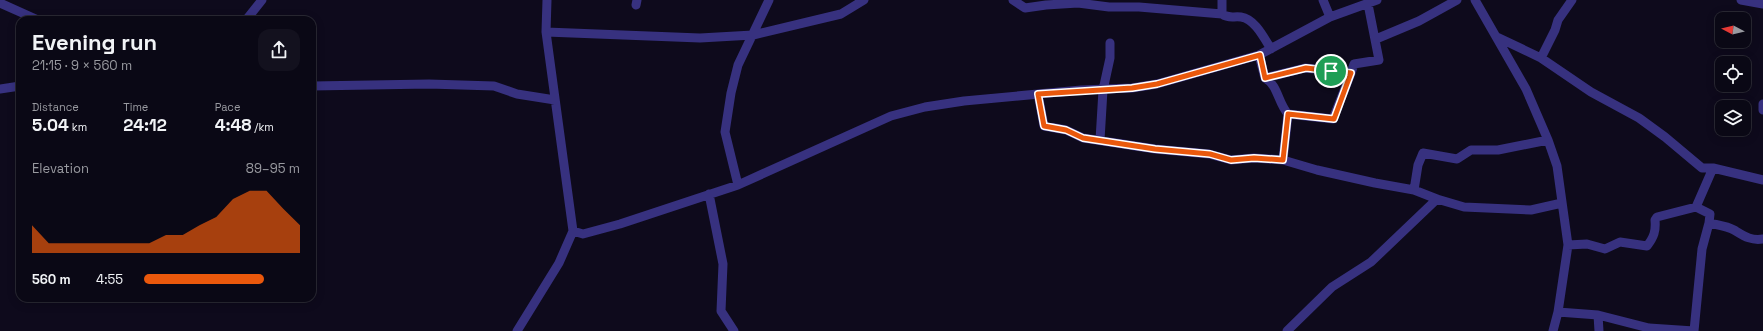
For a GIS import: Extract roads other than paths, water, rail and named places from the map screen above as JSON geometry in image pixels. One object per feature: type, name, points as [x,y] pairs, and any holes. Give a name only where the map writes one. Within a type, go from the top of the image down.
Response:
[{"type":"street","points":[[249,16],[262,0]]},
{"type":"street","points":[[517,331],[559,263],[574,231],[546,32],[547,0]]},
{"type":"street","points":[[738,185],[725,132],[738,65],[769,0]]},
{"type":"street","points":[[546,32],[700,38],[753,35],[841,14],[864,0]]},
{"type":"street","points":[[1013,0],[1024,8],[1046,2],[1108,3],[1222,14],[1228,18],[1241,17],[1253,24],[1271,49]]},
{"type":"street","points":[[1222,0],[1222,14]]},
{"type":"street","points":[[1323,0],[1330,17]]},
{"type":"street","points":[[574,231],[583,234],[620,224],[738,185],[891,116],[925,107],[1038,94],[1102,90],[1157,84],[1260,55],[1330,17],[1377,0]]},
{"type":"street","points":[[1376,39],[1420,21],[1457,0]]},
{"type":"street","points":[[1476,0],[1526,89],[1548,140],[1557,166],[1568,245],[1558,312],[1553,331]]},
{"type":"street","points":[[1541,58],[1555,30],[1558,20],[1572,0]]},
{"type":"street","points":[[1741,0],[1758,2]]},
{"type":"street","points":[[0,3],[29,16]]},
{"type":"street","points":[[1288,114],[1334,119],[1354,64],[1358,62],[1379,60],[1368,4]]},
{"type":"street","points":[[1497,37],[1541,58],[1591,92],[1645,122],[1702,168],[1713,168],[1763,180]]},
{"type":"street","points":[[1100,140],[1102,90],[1110,58],[1110,43]]},
{"type":"street","points":[[1260,55],[1265,78],[1272,82],[1282,105],[1288,114],[1283,160]]},
{"type":"street","points":[[1265,78],[1306,68],[1351,73]]},
{"type":"street","points":[[316,86],[429,84],[494,86],[517,94],[555,100]]},
{"type":"street","points":[[0,89],[16,87]]},
{"type":"street","points":[[1038,94],[1044,126],[1066,130],[1083,138],[1155,149],[1210,154],[1231,160],[1254,158],[1283,160],[1368,181],[1414,190],[1464,207],[1531,210],[1562,203]]},
{"type":"street","points":[[1763,104],[1763,110]]},
{"type":"street","points":[[1414,190],[1418,165],[1423,153],[1456,159],[1471,150],[1498,150],[1548,140]]},
{"type":"street","points":[[1696,207],[1713,168]]},
{"type":"street","points":[[709,194],[723,264],[721,311],[734,331]]},
{"type":"street","points":[[1287,331],[1332,288],[1371,262],[1438,199]]},
{"type":"street","points":[[1558,312],[1598,315],[1643,327],[1694,331],[1702,249],[1710,214],[1696,207],[1657,217],[1655,220],[1656,230],[1647,246],[1620,242],[1605,249],[1587,244],[1568,245]]},
{"type":"street","points":[[1709,223],[1733,230],[1753,240],[1763,239]]},
{"type":"street","points":[[1598,315],[1599,331]]}]
